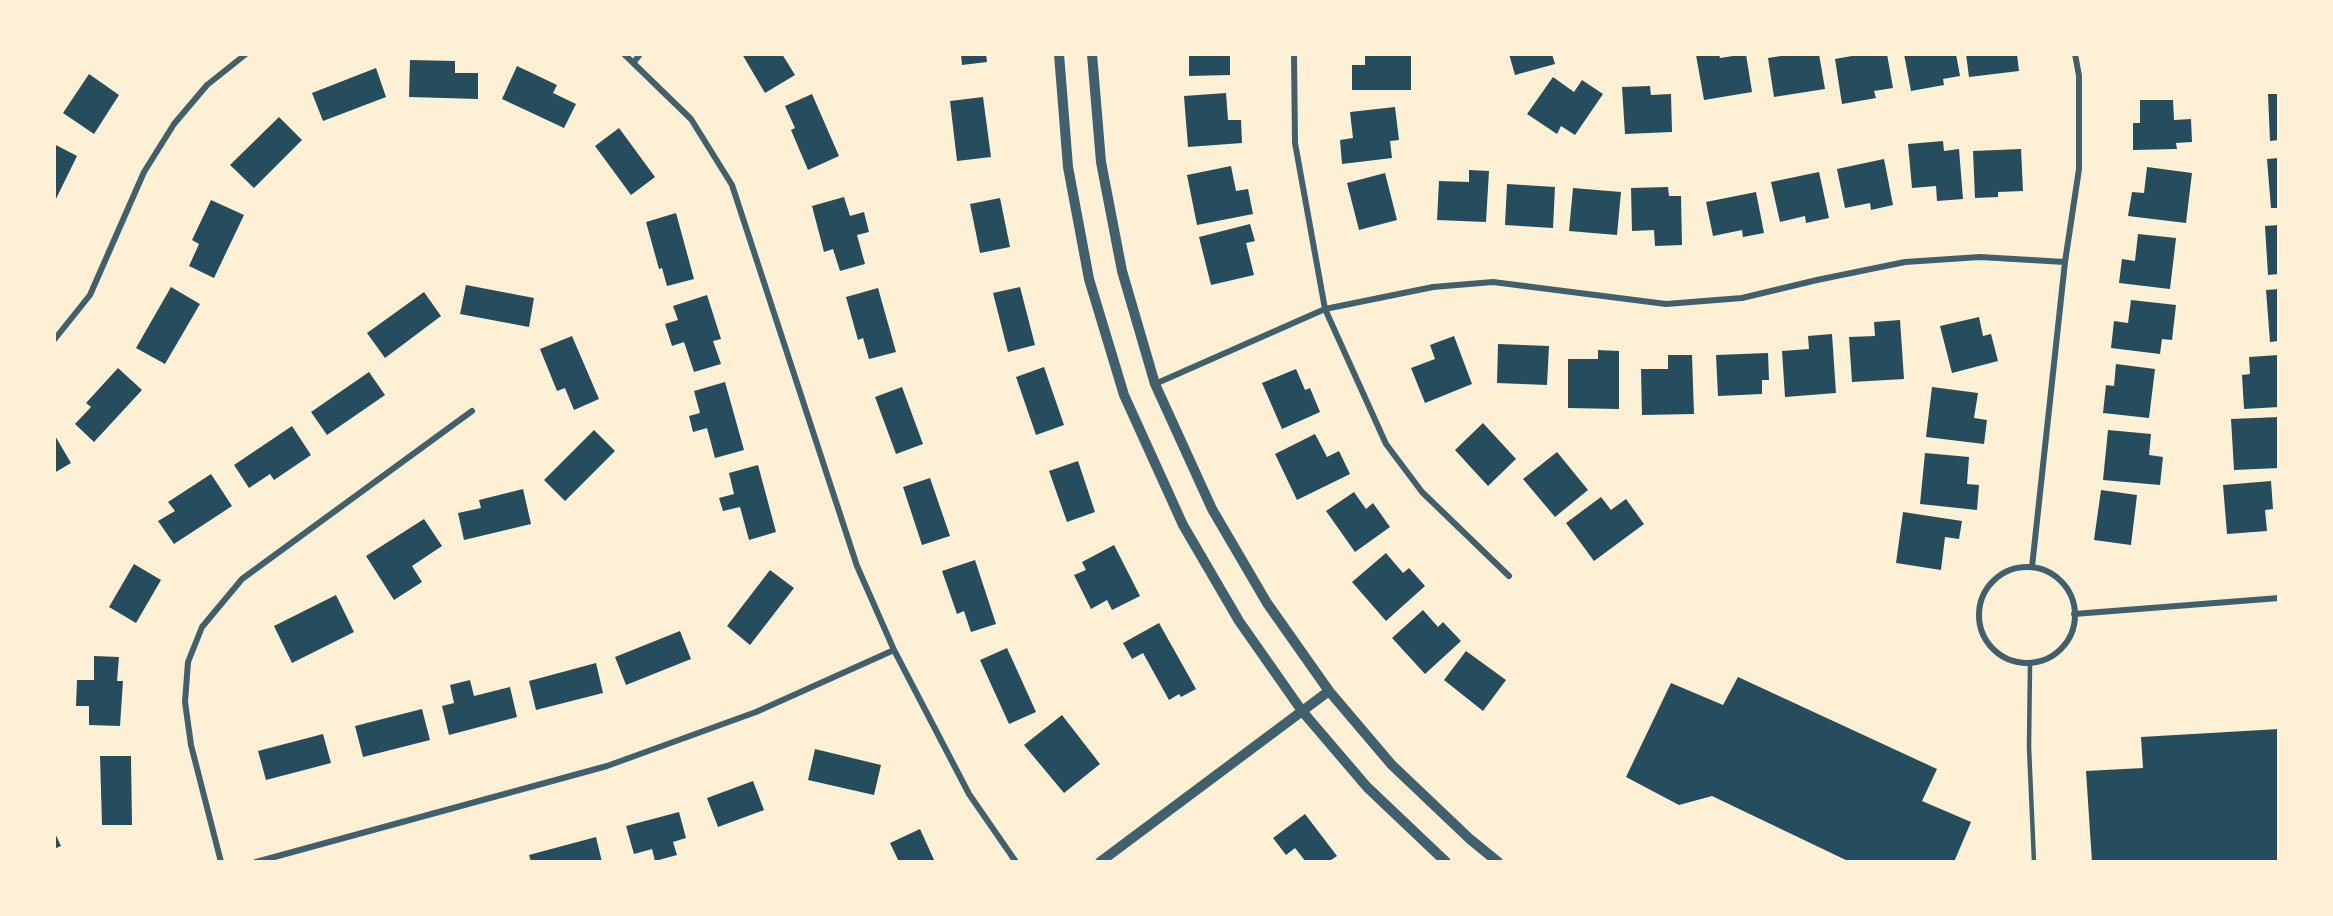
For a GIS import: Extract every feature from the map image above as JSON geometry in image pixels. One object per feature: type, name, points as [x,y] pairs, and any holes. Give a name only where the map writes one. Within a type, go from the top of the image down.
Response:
[{"type":"street","points":[[54,340],[90,295],[144,172],[174,124],[207,85],[246,54]]},
{"type":"street","points":[[624,54],[691,119],[732,185],[857,566],[894,650],[969,794],[1016,862]]},
{"type":"street","points":[[634,62],[640,54]]},
{"type":"street","points":[[1059,54],[1068,166],[1089,279],[1124,395],[1183,525],[1239,621],[1302,711],[1367,787],[1446,862]]},
{"type":"street","points":[[1092,54],[1101,162],[1122,271],[1155,384],[1212,509],[1267,603],[1329,691],[1391,764],[1471,840],[1498,862]]},
{"type":"street","points":[[1294,54],[1295,143],[1325,309],[1386,444],[1422,492],[1509,576]]},
{"type":"street","points":[[2032,567],[2065,262],[2079,169],[2079,76],[2075,54]]},
{"type":"street","points":[[1155,384],[1325,309],[1433,287],[1493,282],[1666,304],[1742,298],[1905,262],[1980,257],[2065,262]]},
{"type":"street","points":[[221,862],[191,746],[185,702],[188,662],[202,627],[242,579],[472,411]]},
{"type":"street","points":[[2019,567],[2032,567],[2053,575],[2062,583],[2069,592],[2074,614],[2070,634],[2058,651],[2040,661],[2030,663],[2017,662],[1994,650],[1985,639],[1980,627],[1979,614],[1981,600],[1995,578],[2019,567]]},
{"type":"street","points":[[2074,614],[2279,598]]},
{"type":"street","points":[[256,862],[607,766],[756,712],[894,650]]},
{"type":"street","points":[[1100,862],[1329,691]]},
{"type":"lane","points":[[2030,663],[2029,747],[2034,862]]},
{"type":"building","points":[[742,54],[782,54],[795,75],[765,93]]},
{"type":"building","points":[[961,54],[986,54],[987,62],[962,65]]},
{"type":"building","points":[[1189,54],[1230,54],[1230,75],[1189,76]]},
{"type":"building","points":[[1365,54],[1411,54],[1411,90],[1352,90],[1352,65],[1365,65]]},
{"type":"building","points":[[1509,54],[1552,54],[1555,64],[1515,75]]},
{"type":"building","points":[[1719,54],[1720,58],[1746,54],[1752,92],[1704,100],[1696,55]]},
{"type":"building","points":[[1794,54],[1819,54],[1825,89],[1774,97],[1768,58]]},
{"type":"building","points":[[1863,54],[1887,54],[1893,88],[1874,91],[1876,98],[1842,104],[1835,59]]},
{"type":"building","points":[[1904,54],[1956,54],[1960,76],[1943,79],[1944,85],[1911,91]]},
{"type":"building","points":[[1966,54],[2017,54],[2019,71],[1969,77]]},
{"type":"building","points":[[410,60],[455,61],[455,73],[478,73],[478,99],[409,97]]},
{"type":"building","points":[[517,66],[557,85],[553,93],[576,104],[564,128],[502,99]]},
{"type":"building","points":[[376,68],[386,97],[323,121],[312,93]]},
{"type":"building","points":[[89,74],[119,95],[94,134],[63,113]]},
{"type":"building","points":[[1553,77],[1574,92],[1582,80],[1603,94],[1575,135],[1561,126],[1557,134],[1527,114]]},
{"type":"building","points":[[1650,86],[1651,95],[1671,94],[1672,132],[1625,134],[1622,87]]},
{"type":"building","points":[[1226,93],[1228,120],[1241,120],[1242,143],[1188,147],[1184,96]]},
{"type":"building","points":[[812,94],[839,156],[808,170],[791,130],[795,128],[785,106]]},
{"type":"building","points":[[2268,94],[2279,94],[2279,140],[2270,141]]},
{"type":"building","points":[[983,97],[991,157],[957,161],[950,101]]},
{"type":"building","points":[[2140,100],[2173,100],[2174,120],[2191,119],[2192,142],[2176,143],[2177,149],[2133,150],[2133,123],[2140,123]]},
{"type":"building","points":[[1395,107],[1399,140],[1390,141],[1392,158],[1342,164],[1340,140],[1353,138],[1350,112]]},
{"type":"building","points":[[279,117],[302,140],[254,188],[230,165]]},
{"type":"building","points":[[619,128],[655,177],[631,195],[595,146]]},
{"type":"building","points":[[1943,141],[1944,151],[1959,149],[1963,199],[1937,201],[1936,186],[1912,188],[1908,144]]},
{"type":"building","points":[[54,144],[77,156],[54,203]]},
{"type":"building","points":[[2021,149],[2023,191],[1998,192],[1998,197],[1975,198],[1973,151]]},
{"type":"building","points":[[2279,158],[2279,208],[2271,208],[2267,159]]},
{"type":"building","points":[[1884,159],[1893,205],[1871,210],[1870,203],[1845,208],[1837,169]]},
{"type":"building","points":[[1231,166],[1236,191],[1248,189],[1253,214],[1197,225],[1187,175]]},
{"type":"building","points":[[2147,167],[2192,173],[2186,223],[2128,216],[2132,192],[2144,193]]},
{"type":"building","points":[[1469,170],[1489,171],[1486,222],[1437,220],[1439,181],[1469,182]]},
{"type":"building","points":[[1819,172],[1829,218],[1806,223],[1805,216],[1780,222],[1771,182]]},
{"type":"building","points":[[1385,173],[1397,220],[1359,230],[1347,183]]},
{"type":"building","points":[[1507,184],[1555,187],[1553,228],[1505,225]]},
{"type":"building","points":[[1668,187],[1669,196],[1681,196],[1682,245],[1655,246],[1654,230],[1632,231],[1631,188]]},
{"type":"building","points":[[1573,188],[1621,192],[1617,235],[1569,231]]},
{"type":"building","points":[[1756,192],[1764,233],[1743,237],[1742,230],[1713,236],[1706,202]]},
{"type":"building","points":[[844,197],[850,216],[864,212],[869,232],[857,235],[865,264],[840,271],[833,249],[824,252],[812,206]]},
{"type":"building","points":[[1000,198],[1010,247],[980,253],[970,204]]},
{"type":"building","points":[[211,200],[244,215],[214,278],[189,266],[199,244],[192,240]]},
{"type":"building","points":[[676,213],[694,279],[667,286],[662,268],[659,269],[646,222]]},
{"type":"building","points":[[1250,224],[1255,241],[1246,243],[1254,275],[1211,285],[1199,237]]},
{"type":"building","points":[[2279,225],[2279,274],[2268,275],[2265,226]]},
{"type":"building","points":[[2138,234],[2176,238],[2170,289],[2119,283],[2122,259],[2135,261]]},
{"type":"building","points":[[466,285],[534,298],[529,327],[460,314]]},
{"type":"building","points":[[171,287],[200,304],[165,364],[136,348]]},
{"type":"building","points":[[1020,287],[1035,345],[1008,352],[993,293]]},
{"type":"building","points":[[878,288],[896,352],[869,359],[863,338],[858,340],[846,297]]},
{"type":"building","points":[[2279,289],[2279,341],[2270,342],[2266,290]]},
{"type":"building","points":[[424,292],[441,316],[385,358],[367,333]]},
{"type":"building","points":[[707,295],[721,339],[713,341],[721,364],[694,372],[684,342],[672,346],[665,324],[678,320],[673,306]]},
{"type":"building","points":[[2131,300],[2176,305],[2172,340],[2162,339],[2160,354],[2111,348],[2114,321],[2128,323]]},
{"type":"building","points":[[1979,317],[1983,336],[1991,334],[1998,361],[1952,373],[1940,326]]},
{"type":"building","points":[[1900,320],[1904,379],[1852,382],[1849,337],[1875,336],[1874,322]]},
{"type":"building","points":[[1832,334],[1836,393],[1785,397],[1782,351],[1809,349],[1808,336]]},
{"type":"building","points":[[572,336],[599,399],[574,410],[565,388],[557,391],[540,349]]},
{"type":"building","points":[[1454,336],[1472,384],[1425,403],[1411,368],[1435,359],[1430,345]]},
{"type":"building","points":[[1498,344],[1549,346],[1547,385],[1497,383]]},
{"type":"building","points":[[1598,350],[1619,351],[1619,409],[1568,408],[1568,359],[1598,359]]},
{"type":"building","points":[[1768,353],[1769,380],[1762,380],[1762,394],[1718,396],[1716,355]]},
{"type":"building","points":[[1668,355],[1692,355],[1694,414],[1642,415],[1641,369],[1668,369]]},
{"type":"building","points":[[2279,355],[2279,407],[2244,409],[2242,375],[2250,374],[2249,357]]},
{"type":"building","points":[[2116,364],[2155,369],[2149,418],[2103,413],[2106,385],[2114,386]]},
{"type":"building","points":[[1044,367],[1064,425],[1036,435],[1016,377]]},
{"type":"building","points":[[118,368],[142,390],[94,442],[75,424],[91,407],[86,403]]},
{"type":"building","points":[[1296,369],[1305,390],[1310,388],[1320,412],[1282,429],[1262,383]]},
{"type":"building","points":[[369,372],[385,395],[327,435],[311,412]]},
{"type":"building","points":[[725,382],[744,450],[715,458],[707,428],[693,432],[689,416],[700,413],[694,391]]},
{"type":"building","points":[[902,387],[923,444],[896,454],[875,397]]},
{"type":"building","points":[[1932,387],[1978,393],[1974,418],[1987,420],[1984,444],[1926,437]]},
{"type":"building","points":[[2279,417],[2279,468],[2234,470],[2231,419]]},
{"type":"building","points":[[1483,423],[1516,459],[1488,486],[1455,450]]},
{"type":"building","points":[[292,426],[311,455],[274,480],[270,474],[249,488],[234,465]]},
{"type":"building","points":[[594,430],[615,451],[565,501],[544,480]]},
{"type":"building","points":[[2108,430],[2151,434],[2149,455],[2163,457],[2160,485],[2103,480]]},
{"type":"building","points":[[54,434],[71,463],[54,473]]},
{"type":"building","points":[[1315,434],[1327,457],[1339,451],[1350,474],[1297,500],[1275,454]]},
{"type":"building","points":[[1557,452],[1588,490],[1555,517],[1523,479]]},
{"type":"building","points":[[1925,453],[1969,457],[1967,484],[1979,485],[1977,510],[1920,504]]},
{"type":"building","points":[[1078,461],[1095,512],[1067,522],[1049,471]]},
{"type":"building","points":[[758,465],[776,532],[749,540],[740,507],[723,511],[719,498],[734,494],[729,473]]},
{"type":"building","points":[[211,474],[232,506],[174,544],[158,521],[175,511],[168,502]]},
{"type":"building","points":[[930,478],[950,536],[922,545],[903,487]]},
{"type":"building","points":[[2271,481],[2273,509],[2265,510],[2267,531],[2227,534],[2223,485]]},
{"type":"building","points":[[523,489],[531,524],[464,540],[458,513],[481,508],[479,500]]},
{"type":"building","points":[[2101,490],[2137,495],[2131,545],[2094,540]]},
{"type":"building","points":[[1354,492],[1366,509],[1373,503],[1390,527],[1355,552],[1326,511]]},
{"type":"building","points":[[1601,497],[1611,510],[1626,499],[1644,524],[1594,561],[1566,523]]},
{"type":"building","points":[[1903,512],[1962,521],[1959,539],[1945,537],[1941,570],[1896,563]]},
{"type":"building","points":[[424,519],[442,546],[412,566],[422,582],[394,600],[366,556]]},
{"type":"building","points":[[1114,545],[1140,596],[1112,610],[1107,600],[1091,609],[1074,575],[1086,570],[1082,562]]},
{"type":"building","points":[[1386,553],[1403,573],[1409,568],[1425,586],[1386,621],[1352,582]]},
{"type":"building","points":[[975,560],[996,624],[971,632],[964,611],[957,614],[942,571]]},
{"type":"building","points":[[134,564],[161,580],[136,623],[109,607]]},
{"type":"building","points":[[770,570],[794,588],[750,645],[727,626]]},
{"type":"building","points":[[336,595],[354,632],[292,663],[274,626]]},
{"type":"building","points":[[1423,610],[1438,627],[1443,622],[1461,641],[1425,674],[1392,638]]},
{"type":"building","points":[[1159,623],[1196,689],[1169,700],[1143,653],[1132,659],[1123,643]]},
{"type":"building","points":[[680,631],[691,659],[626,685],[615,657]]},
{"type":"building","points":[[1007,648],[1036,712],[1009,724],[980,660]]},
{"type":"building","points":[[1466,651],[1506,680],[1483,711],[1444,680]]},
{"type":"building","points":[[94,656],[119,657],[117,681],[123,681],[120,726],[89,725],[89,706],[76,706],[77,680],[94,680]]},
{"type":"building","points":[[596,663],[603,693],[536,710],[529,681]]},
{"type":"building","points":[[1738,677],[1937,769],[1922,801],[1971,822],[1954,862],[1850,862],[1712,796],[1679,805],[1626,777],[1671,683],[1723,705]]},
{"type":"building","points":[[470,680],[474,696],[510,687],[517,717],[449,735],[442,706],[454,703],[450,685]]},
{"type":"building","points":[[422,709],[430,740],[363,757],[355,726]]},
{"type":"building","points":[[1062,715],[1100,764],[1064,793],[1024,745]]},
{"type":"building","points":[[2279,729],[2279,862],[2092,862],[2086,771],[2143,768],[2141,737]]},
{"type":"building","points":[[323,734],[331,763],[266,780],[258,751]]},
{"type":"building","points":[[815,749],[881,765],[874,795],[808,780]]},
{"type":"building","points":[[100,756],[131,756],[132,825],[102,825]]},
{"type":"building","points":[[753,781],[764,810],[718,827],[707,798]]},
{"type":"building","points":[[679,812],[686,838],[673,842],[677,855],[655,861],[652,849],[634,854],[626,826]]},
{"type":"building","points":[[1305,814],[1337,856],[1328,862],[1306,862],[1295,848],[1286,855],[1273,838]]},
{"type":"building","points":[[920,829],[935,862],[899,862],[890,843]]},
{"type":"building","points":[[54,831],[61,846],[54,849]]},
{"type":"building","points":[[596,837],[602,862],[531,862],[529,855]]}]
